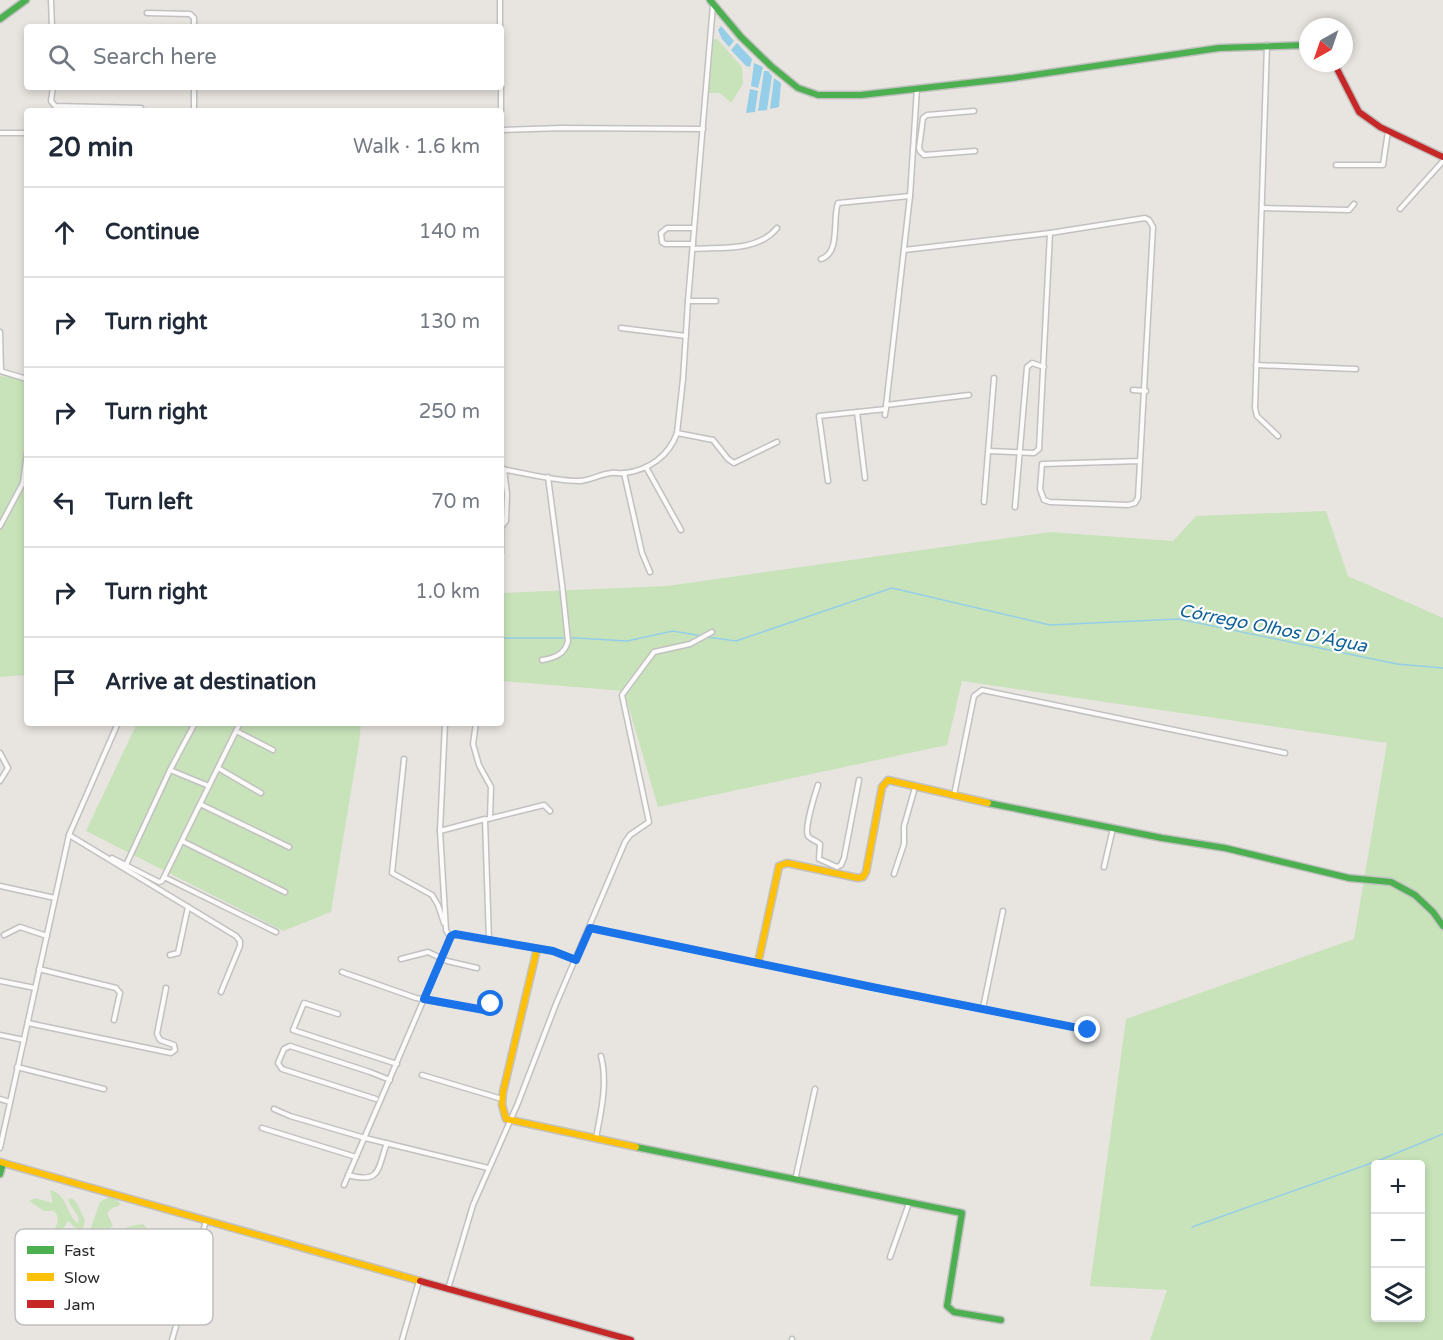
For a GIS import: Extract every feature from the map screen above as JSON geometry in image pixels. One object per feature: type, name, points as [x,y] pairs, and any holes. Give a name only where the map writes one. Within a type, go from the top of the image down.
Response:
[{"type":"street","points":[[0,19],[26,0]]},
{"type":"street","points":[[51,0],[52,24]]},
{"type":"street","points":[[500,0],[500,24]]},
{"type":"street","points":[[712,2],[730,25],[784,77],[808,94],[831,96],[999,80],[1191,51],[1299,45]]},
{"type":"street","points":[[504,469],[577,481],[610,473],[624,473],[646,467],[659,460],[666,453],[677,433],[712,2]]},
{"type":"street","points":[[147,13],[190,14],[194,18],[194,24]]},
{"type":"street","points":[[1267,45],[1256,412],[1278,436]]},
{"type":"street","points":[[1339,72],[1359,112],[1443,159],[1400,209]]},
{"type":"street","points":[[885,415],[910,196],[917,88]]},
{"type":"street","points":[[53,90],[51,101],[55,106],[141,108]]},
{"type":"street","points":[[194,90],[194,108]]},
{"type":"street","points":[[501,90],[501,108]]},
{"type":"street","points":[[974,111],[927,116],[921,122],[919,148],[924,155],[975,150]]},
{"type":"street","points":[[504,130],[703,129]]},
{"type":"street","points":[[1336,165],[1383,165],[1388,130]]},
{"type":"street","points":[[0,133],[24,133]]},
{"type":"street","points":[[914,136],[920,136]]},
{"type":"street","points":[[821,259],[832,250],[838,203],[910,196]]},
{"type":"street","points":[[1263,208],[1349,210],[1354,204]]},
{"type":"street","points":[[904,250],[1050,233],[1145,218],[1151,222],[1153,227],[1146,391],[1138,498],[1131,505],[1050,502],[1044,500],[1041,494],[1042,464],[1140,461]]},
{"type":"street","points":[[694,228],[667,228],[661,233],[662,242],[711,249],[751,245],[768,238],[777,228]]},
{"type":"street","points":[[989,451],[1035,453],[1039,449],[1050,233]]},
{"type":"street","points":[[688,301],[716,301]]},
{"type":"street","points":[[621,328],[686,336]]},
{"type":"street","points":[[0,332],[1,371],[24,378]]},
{"type":"street","points":[[1015,507],[1027,367],[1033,363],[1044,367]]},
{"type":"street","points":[[1256,365],[1356,369]]},
{"type":"street","points":[[984,502],[994,378]]},
{"type":"street","points":[[1132,390],[1146,391]]},
{"type":"street","points":[[828,481],[819,416],[969,395]]},
{"type":"street","points":[[856,412],[865,478]]},
{"type":"street","points":[[677,433],[711,439],[734,463],[777,442]]},
{"type":"street","points":[[646,467],[681,530]]},
{"type":"street","points":[[624,473],[642,553],[650,572]]},
{"type":"street","points":[[0,526],[23,483],[24,476]]},
{"type":"street","points":[[542,660],[562,653],[568,641],[548,477]]},
{"type":"street","points":[[504,479],[507,494],[504,523]]},
{"type":"street","points":[[448,1289],[473,1205],[625,843],[630,835],[647,824],[650,819],[622,695],[654,652],[690,644],[712,632]]},
{"type":"street","points":[[954,795],[974,696],[982,690],[1285,753]]},
{"type":"street","points":[[0,1148],[69,835],[117,726]]},
{"type":"street","points":[[126,865],[170,770],[193,726]]},
{"type":"street","points":[[109,859],[159,882],[164,877],[238,726]]},
{"type":"street","points":[[445,726],[440,831],[446,930]]},
{"type":"street","points":[[476,726],[473,744],[478,765],[490,787],[487,819],[489,941]]},
{"type":"street","points":[[236,731],[273,750]]},
{"type":"street","points":[[0,753],[8,769],[0,781]]},
{"type":"street","points":[[404,759],[392,873],[432,895],[450,938]]},
{"type":"street","points":[[218,768],[261,793]]},
{"type":"street","points":[[170,770],[209,786]]},
{"type":"street","points":[[819,859],[832,865],[841,865],[859,780]]},
{"type":"street","points":[[758,963],[779,866],[785,862],[858,878],[863,877],[866,872],[884,782],[891,780],[915,788],[1225,848],[1349,878],[1391,882],[1414,895],[1433,912],[1443,926]]},
{"type":"street","points":[[818,785],[807,834],[820,844],[818,870]]},
{"type":"street","points":[[894,874],[904,844],[904,826],[915,788]]},
{"type":"street","points":[[200,804],[289,848]]},
{"type":"street","points":[[440,831],[544,805],[550,811]]},
{"type":"street","points":[[1104,867],[1113,827]]},
{"type":"street","points":[[69,835],[236,936],[240,941],[240,946],[221,992]]},
{"type":"street","points":[[182,841],[285,892]]},
{"type":"street","points":[[164,877],[276,932]]},
{"type":"street","points":[[0,886],[55,898]]},
{"type":"street","points":[[170,955],[178,953],[188,907]]},
{"type":"street","points":[[982,1008],[1003,911]]},
{"type":"street","points":[[4,935],[20,927],[46,936]]},
{"type":"street","points":[[590,928],[1088,1030]]},
{"type":"street","points":[[344,1185],[450,938],[455,934],[557,952],[576,960]]},
{"type":"street","points":[[537,949],[502,1099],[504,1115],[510,1120],[796,1178],[908,1204],[962,1213],[947,1306],[954,1312],[1001,1320]]},
{"type":"street","points":[[401,959],[424,951],[477,969]]},
{"type":"street","points":[[39,969],[116,988],[120,997],[114,1020]]},
{"type":"street","points":[[342,972],[424,999],[485,1010],[490,1007],[493,994]]},
{"type":"street","points":[[0,981],[35,988]]},
{"type":"street","points":[[28,1023],[171,1053],[175,1050],[174,1045],[160,1040],[157,1034],[166,988]]},
{"type":"street","points":[[338,1014],[304,1003],[293,1030],[397,1064]]},
{"type":"street","points":[[0,1035],[24,1040]]},
{"type":"street","points":[[376,1099],[282,1069],[278,1064],[284,1049],[290,1046],[390,1080]]},
{"type":"street","points":[[596,1139],[602,1106],[602,1056]]},
{"type":"street","points":[[17,1067],[104,1089]]},
{"type":"street","points":[[422,1075],[502,1099]]},
{"type":"street","points":[[796,1178],[815,1089]]},
{"type":"street","points":[[0,1099],[10,1102]]},
{"type":"street","points":[[274,1109],[290,1116],[365,1138],[488,1168]]},
{"type":"street","points":[[262,1128],[356,1157]]},
{"type":"street","points":[[348,1175],[370,1179],[376,1175],[387,1143]]},
{"type":"street","points":[[0,1174],[2,1163],[631,1340]]},
{"type":"street","points":[[890,1257],[908,1204]]},
{"type":"street","points":[[203,1229],[206,1220]]},
{"type":"street","points":[[402,1340],[419,1281]]},
{"type":"street","points":[[172,1340],[176,1325]]},
{"type":"green space","points":[[716,38],[742,67],[743,84],[731,103],[720,93],[707,93],[710,43]]},
{"type":"green space","points":[[0,376],[24,379],[24,675],[0,677]]},
{"type":"green space","points":[[1326,511],[1348,576],[1443,618],[1443,1340],[1150,1340],[1167,1290],[1090,1286],[1126,1019],[1354,939],[1387,743],[962,681],[947,745],[658,807],[624,691],[504,681],[504,593],[667,586],[1050,532],[1173,541],[1196,516]]},
{"type":"green space","points":[[136,726],[361,726],[331,912],[283,931],[86,831]]},
{"type":"green space","points":[[50,1190],[60,1195],[77,1223],[79,1221],[76,1212],[68,1199],[72,1198],[77,1203],[85,1221],[83,1229],[77,1229],[68,1221],[63,1229],[55,1229],[58,1220],[54,1211],[44,1211],[29,1201],[35,1198],[53,1203]]},
{"type":"green space","points":[[112,1195],[120,1203],[107,1213],[113,1226],[107,1229],[90,1229],[100,1202]]},
{"type":"green space","points":[[143,1224],[147,1228],[124,1229]]},
{"type":"water","points":[[721,26],[734,41],[729,47],[718,30]]},
{"type":"water","points":[[737,43],[752,59],[750,67],[746,66],[731,50]]},
{"type":"water","points":[[754,63],[763,67],[758,88],[751,86]]},
{"type":"water","points":[[764,71],[768,71],[772,76],[767,110],[758,111]]},
{"type":"water","points":[[774,78],[781,83],[779,107],[770,109]]},
{"type":"water","points":[[750,89],[758,91],[755,112],[746,113]]},
{"type":"waterway","name":"Córrego Olhos D'Água","points":[[707,637],[736,641],[892,588],[1050,625],[1179,619],[1397,664],[1443,668]]},
{"type":"waterway","name":"Córrego Olhos D'Água","points":[[504,638],[627,641],[673,631],[702,636]]},
{"type":"waterway","points":[[1192,1227],[1380,1160],[1443,1134]]},
{"type":"traffic: fast","points":[[0,19],[26,0]]},
{"type":"traffic: fast","points":[[710,0],[741,37],[771,66],[798,88],[818,95],[861,95],[1013,78],[1219,48],[1299,45]]},
{"type":"traffic: fast","points":[[988,803],[1162,838],[1225,848],[1349,878],[1391,882],[1415,895],[1433,912],[1443,926]]},
{"type":"traffic: fast","points":[[636,1147],[962,1213],[947,1306],[954,1312],[1001,1320]]},
{"type":"traffic: fast","points":[[0,1174],[3,1163]]},
{"type":"traffic: slow","points":[[758,963],[779,866],[787,863],[858,878],[863,877],[866,872],[882,787],[888,780],[988,803]]},
{"type":"traffic: slow","points":[[537,949],[503,1092],[502,1105],[506,1119],[636,1147]]},
{"type":"traffic: slow","points":[[0,1162],[420,1281]]},
{"type":"traffic: jam","points":[[1339,72],[1359,112],[1380,127],[1443,157]]},
{"type":"traffic: jam","points":[[420,1281],[631,1340]]},
{"type":"route","points":[[491,1004],[489,1009],[484,1010],[424,999],[451,936],[455,934],[553,951],[576,960],[590,928],[1088,1030]]}]
